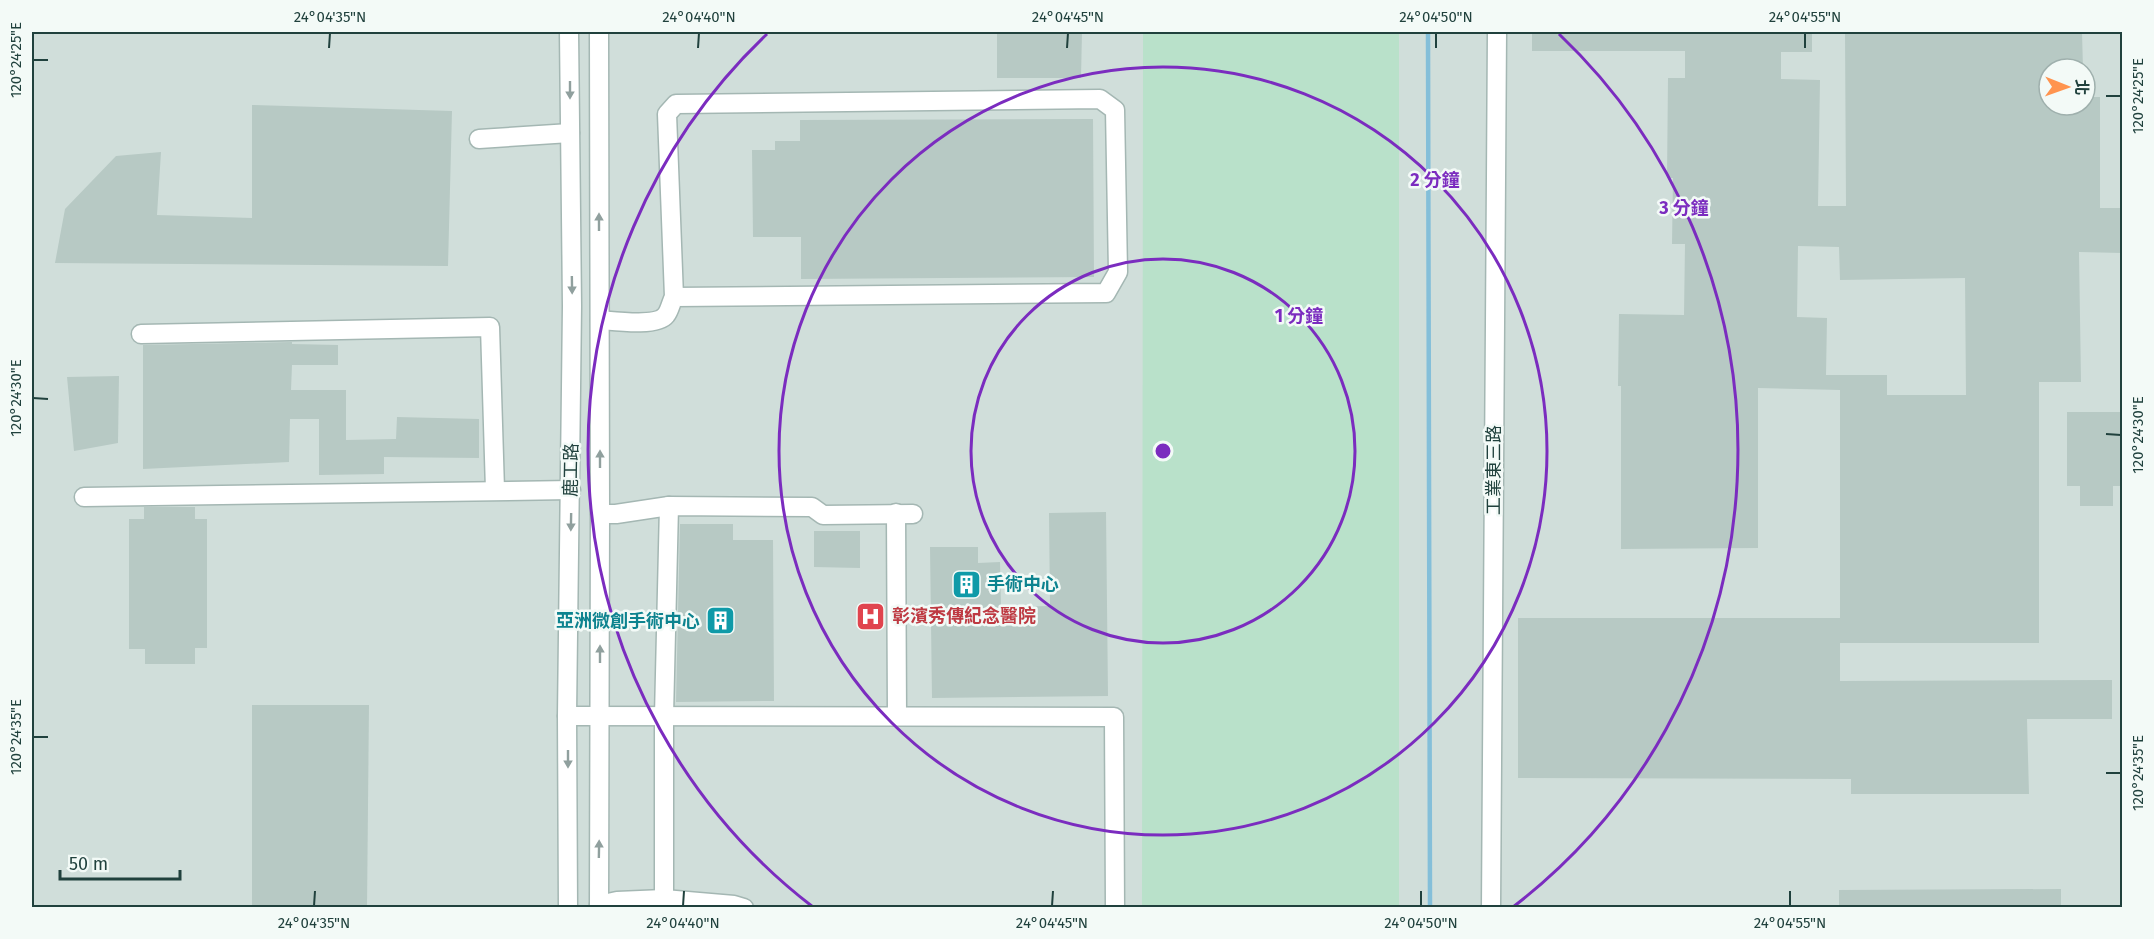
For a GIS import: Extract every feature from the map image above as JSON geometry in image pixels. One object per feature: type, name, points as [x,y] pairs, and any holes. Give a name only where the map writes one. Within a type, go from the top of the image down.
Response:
[{"type":"street","name":"鹿工路","points":[[568,908],[567,716],[572,490],[569,32]]},
{"type":"street","name":"鹿工路","points":[[599,32],[599,906]]},
{"type":"street","name":"工業東三路","points":[[1491,908],[1497,32]]},
{"type":"street","points":[[600,320],[647,322],[661,319],[666,315],[674,297],[667,114],[676,104],[1100,99],[1115,110],[1118,273],[1106,293],[674,297]]},
{"type":"street","points":[[479,139],[570,133]]},
{"type":"street","points":[[141,334],[490,327],[495,490]]},
{"type":"street","points":[[84,497],[572,490]]},
{"type":"street","points":[[664,903],[664,716],[669,506]]},
{"type":"street","points":[[600,514],[616,514],[669,506],[812,507],[823,515],[904,513],[897,715]]},
{"type":"street","points":[[567,716],[600,718],[897,715],[1114,717],[1115,908]]},
{"type":"street","points":[[599,906],[617,902],[734,905],[744,908]]},
{"type":"shaded area","points":[[32,32],[2122,32],[2122,907],[32,907]]},
{"type":"green space","points":[[1143,32],[1399,32],[1399,907],[1142,907]]},
{"type":"building","points":[[997,32],[1082,32],[1081,78],[997,78]]},
{"type":"building","points":[[1532,32],[1812,32],[1812,52],[1781,52],[1781,79],[1820,80],[1818,206],[1846,206],[1845,32],[2082,32],[2083,57],[2037,57],[2037,117],[2097,117],[2097,97],[2100,97],[2100,208],[2122,208],[2122,253],[2079,252],[2081,382],[2039,382],[2039,643],[1840,643],[1840,681],[2112,680],[2112,719],[2027,719],[2029,794],[1851,794],[1851,779],[1518,778],[1518,618],[1840,618],[1840,390],[1758,388],[1758,548],[1621,549],[1619,314],[1684,315],[1685,244],[1672,244],[1673,178],[1667,178],[1668,78],[1685,78],[1685,51],[1532,51]],"holes":[[[1798,246],[1839,247],[1840,280],[1965,278],[1966,395],[1887,395],[1887,375],[1826,375],[1827,318],[1797,317]]]},
{"type":"building","points":[[252,105],[452,111],[448,266],[55,263],[65,209],[116,156],[161,152],[157,215],[252,218]]},
{"type":"building","points":[[1093,119],[1094,277],[801,279],[801,237],[753,237],[752,150],[775,150],[775,141],[800,141],[800,120]]},
{"type":"building","points":[[292,342],[292,344],[338,345],[338,365],[292,365],[291,390],[346,390],[346,440],[396,439],[397,417],[479,419],[479,458],[384,457],[384,474],[319,475],[319,419],[290,419],[289,462],[143,469],[143,345]]},
{"type":"building","points":[[119,376],[118,443],[74,451],[67,377]]},
{"type":"building","points":[[2067,412],[2122,412],[2122,486],[2113,486],[2113,506],[2080,506],[2080,486],[2067,486]]},
{"type":"building","points":[[144,507],[195,507],[195,519],[207,519],[207,648],[195,648],[195,664],[145,664],[145,649],[129,649],[129,519],[144,519]]},
{"type":"building","name":"手術中心","points":[[1106,512],[1108,696],[932,698],[930,547],[978,547],[978,563],[1000,562],[1001,607],[1050,606],[1049,513]]},
{"type":"building","name":"亞洲微創手術中心","points":[[680,524],[733,524],[733,540],[773,540],[774,701],[676,702]]},
{"type":"building","points":[[814,531],[860,531],[860,568],[814,567]]},
{"type":"building","points":[[252,705],[369,705],[367,908],[252,908]]},
{"type":"building","points":[[2061,889],[2061,908],[1839,908],[1839,890]]},
{"type":"waterway","points":[[1428,32],[1430,908]]},
{"type":"place","name":"手術中心","points":[[966,584]]},
{"type":"place","name":"彰濱秀傳紀念醫院","points":[[871,616]]},
{"type":"place","name":"亞洲微創手術中心","points":[[721,621]]}]
